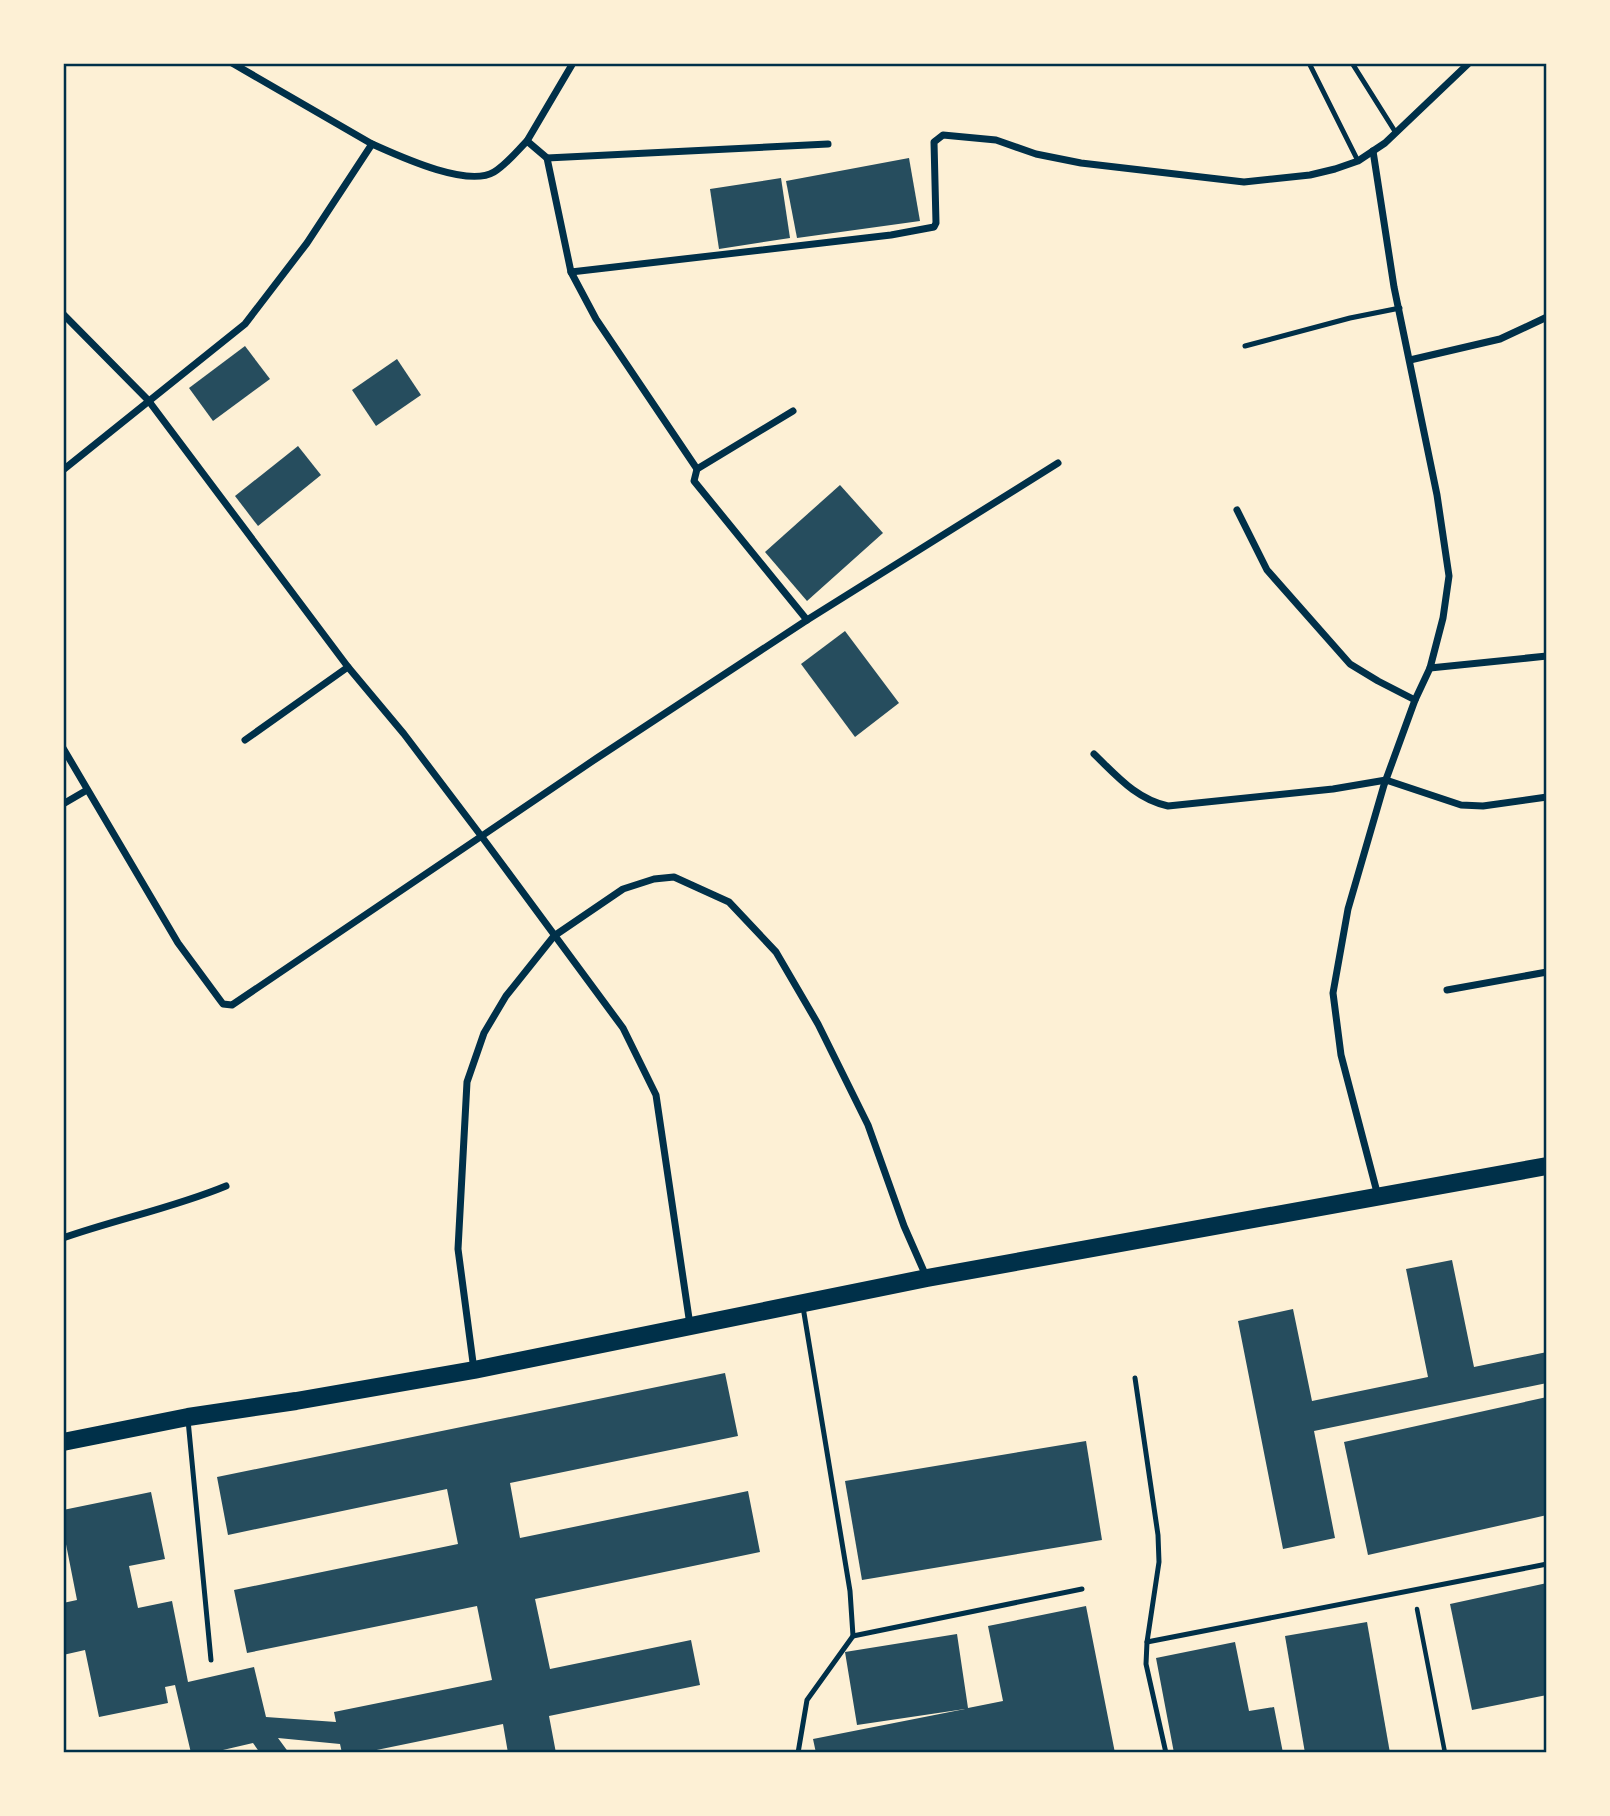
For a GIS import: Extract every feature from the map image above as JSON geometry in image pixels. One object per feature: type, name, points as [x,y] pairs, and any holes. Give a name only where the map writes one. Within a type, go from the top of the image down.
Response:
[{"type":"main road","points":[[63,1442],[188,1417],[474,1370],[927,1278],[1547,1166]]},
{"type":"street","points":[[232,63],[372,145],[422,166],[471,176],[486,176],[496,171],[527,141],[573,63]]},
{"type":"street","points":[[571,272],[891,235],[934,227],[934,142],[943,135],[996,140],[1036,154],[1081,163],[1244,182],[1335,169],[1358,161],[1396,133],[1469,63]]},
{"type":"street","points":[[527,141],[547,158],[571,272],[596,319],[697,469]]},
{"type":"street","points":[[547,158],[828,144]]},
{"type":"street","points":[[63,470],[245,324],[307,243],[372,145]]},
{"type":"street","points":[[1373,151],[1394,287],[1437,495],[1449,576],[1444,618],[1430,668],[1415,700],[1386,780],[1348,909],[1333,993],[1341,1055],[1379,1196]]},
{"type":"street","points":[[63,314],[148,400],[348,667],[404,734],[482,837],[623,1028],[656,1095],[690,1326]]},
{"type":"street","points":[[1410,360],[1500,339],[1547,317]]},
{"type":"street","points":[[793,411],[697,469],[694,481],[807,620]]},
{"type":"street","points":[[63,748],[178,943],[220,1000],[228,1005],[239,1002],[807,620],[1058,463]]},
{"type":"street","points":[[1237,510],[1268,570],[1350,664],[1415,700]]},
{"type":"street","points":[[1430,668],[1547,656]]},
{"type":"street","points":[[245,740],[348,667]]},
{"type":"street","points":[[1094,754],[1139,795],[1154,803],[1168,806],[1333,789],[1386,780],[1461,805],[1473,806],[1547,797]]},
{"type":"street","points":[[63,804],[87,790]]},
{"type":"street","points":[[474,1370],[458,1249],[467,1082],[484,1033],[506,996],[554,936],[623,889],[654,879],[674,877],[729,902],[775,951],[818,1024],[868,1125],[904,1226],[927,1278]]},
{"type":"street","points":[[1447,990],[1547,972]]},
{"type":"street","points":[[63,1238],[197,1198],[226,1186]]},
{"type":"lane","points":[[1309,63],[1358,161]]},
{"type":"lane","points":[[1352,63],[1396,133]]},
{"type":"lane","points":[[1245,346],[1350,318],[1400,308]]},
{"type":"lane","points":[[798,1753],[807,1700],[853,1636],[850,1591],[803,1303]]},
{"type":"lane","points":[[1135,1378],[1158,1535],[1159,1562],[1146,1664],[1166,1753]]},
{"type":"lane","points":[[188,1417],[211,1660]]},
{"type":"lane","points":[[1147,1642],[1547,1564]]},
{"type":"lane","points":[[853,1636],[1082,1589]]},
{"type":"path","points":[[1413,1591],[1445,1753]]},
{"type":"building","points":[[909,158],[920,221],[797,238],[786,181]]},
{"type":"building","points":[[781,178],[790,238],[719,249],[710,189]]},
{"type":"building","points":[[245,346],[270,379],[213,421],[189,388]]},
{"type":"building","points":[[397,359],[421,395],[376,426],[352,390]]},
{"type":"building","points":[[298,446],[321,475],[258,526],[235,496]]},
{"type":"building","points":[[840,485],[883,533],[807,601],[765,552]]},
{"type":"building","points":[[845,631],[899,703],[855,737],[801,664]]},
{"type":"building","points":[[1452,1260],[1474,1367],[1547,1352],[1547,1383],[1314,1431],[1335,1538],[1283,1549],[1238,1321],[1293,1309],[1312,1401],[1428,1377],[1406,1269]]},
{"type":"building","points":[[725,1373],[738,1436],[510,1483],[520,1538],[748,1491],[760,1552],[535,1599],[550,1669],[691,1640],[700,1685],[549,1716],[556,1753],[508,1753],[503,1724],[362,1753],[342,1753],[340,1744],[278,1738],[289,1753],[260,1753],[253,1743],[210,1753],[191,1753],[175,1685],[165,1687],[168,1703],[99,1717],[85,1650],[63,1655],[63,1603],[77,1600],[63,1529],[63,1510],[151,1492],[165,1559],[129,1566],[138,1608],[172,1601],[188,1682],[254,1667],[266,1717],[336,1722],[334,1712],[492,1680],[477,1606],[247,1653],[234,1590],[458,1544],[447,1489],[228,1535],[217,1477]]},
{"type":"building","points":[[1547,1397],[1547,1515],[1368,1555],[1344,1442]]},
{"type":"building","points":[[1086,1441],[1102,1540],[862,1580],[845,1481]]},
{"type":"building","points":[[1547,1583],[1547,1695],[1472,1710],[1450,1604]]},
{"type":"building","points":[[1086,1606],[1115,1753],[816,1753],[813,1739],[965,1709],[857,1725],[845,1652],[957,1634],[968,1708],[1003,1701],[988,1626]]},
{"type":"building","points":[[1367,1622],[1390,1753],[1305,1753],[1285,1636]]},
{"type":"building","points":[[1235,1642],[1249,1711],[1274,1707],[1283,1753],[1174,1753],[1156,1658]]}]
